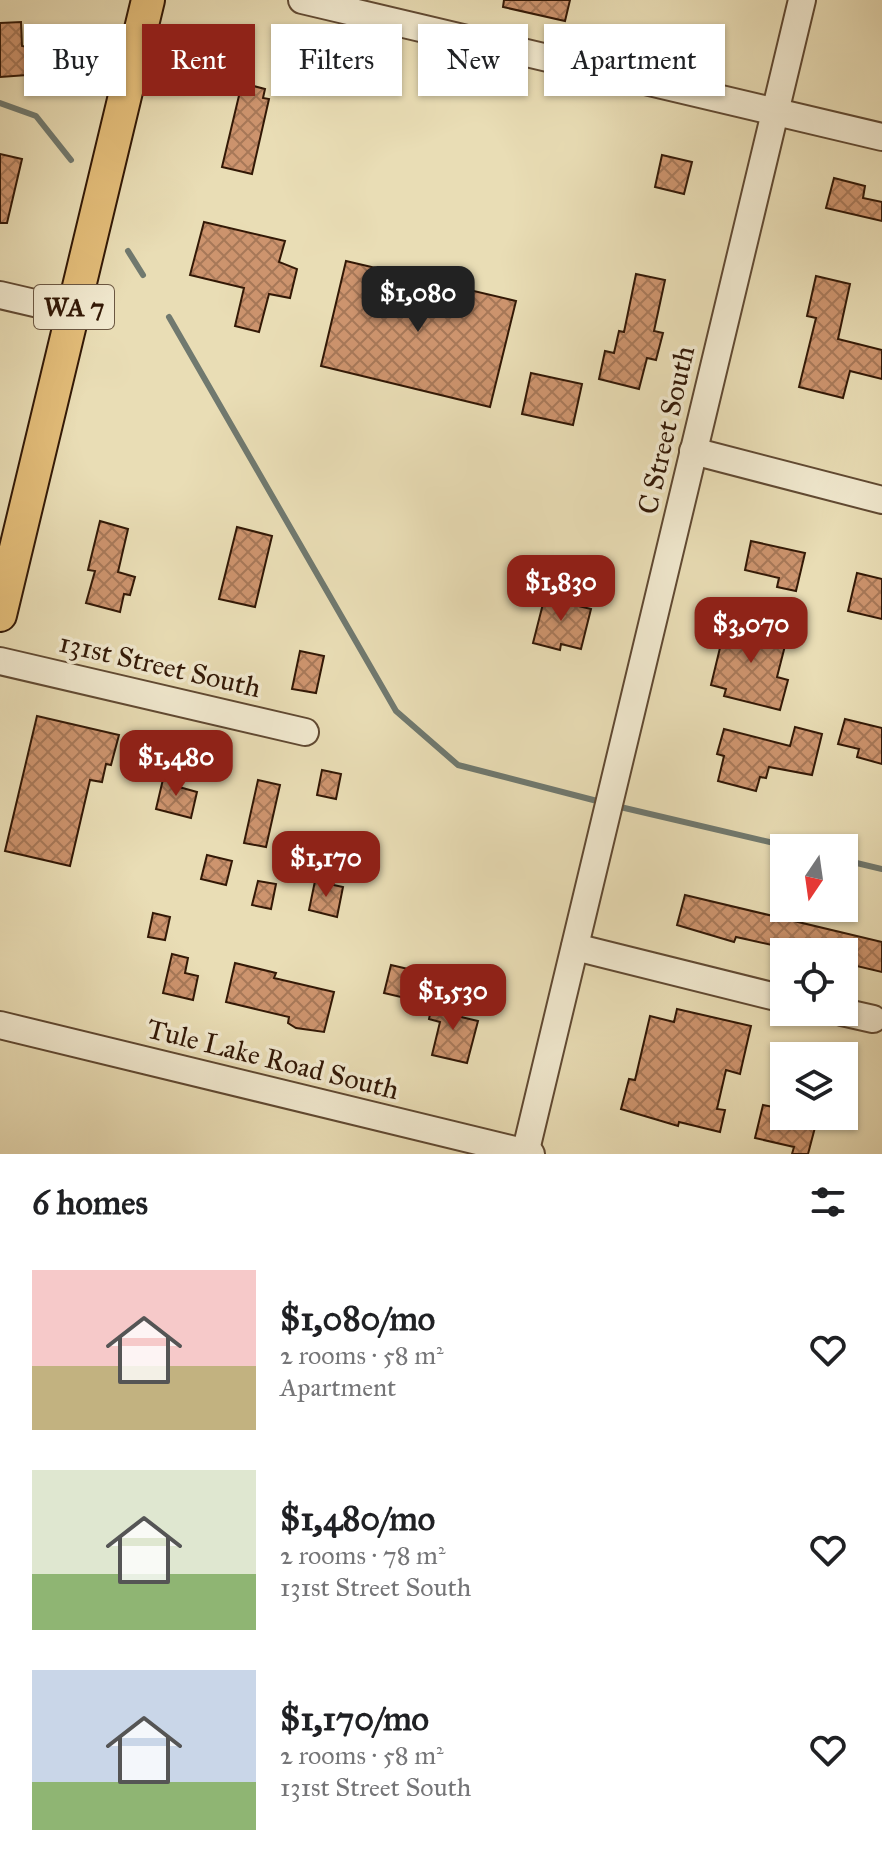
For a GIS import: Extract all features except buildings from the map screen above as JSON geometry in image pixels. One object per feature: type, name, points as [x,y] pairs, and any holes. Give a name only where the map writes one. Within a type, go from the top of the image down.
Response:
[{"type":"main road","name":"WA 7","points":[[0,615],[148,0]]},
{"type":"street","points":[[302,0],[882,137]]},
{"type":"street","name":"C Street South","points":[[527,1154],[802,0]]},
{"type":"street","points":[[0,295],[73,312]]},
{"type":"street","points":[[693,451],[882,500]]},
{"type":"street","name":"131st Street South","points":[[0,661],[305,732]]},
{"type":"street","points":[[575,947],[770,996]]},
{"type":"street","points":[[858,1016],[873,1019]]},
{"type":"street","name":"Tule Lake Road South","points":[[0,1025],[527,1154]]},
{"type":"waterway","points":[[0,103],[36,116],[71,160]]},
{"type":"waterway","points":[[128,251],[143,275]]},
{"type":"waterway","points":[[169,317],[396,711],[458,765],[601,802]]},
{"type":"waterway","points":[[616,806],[770,842]]},
{"type":"waterway","points":[[858,863],[882,869]]}]
